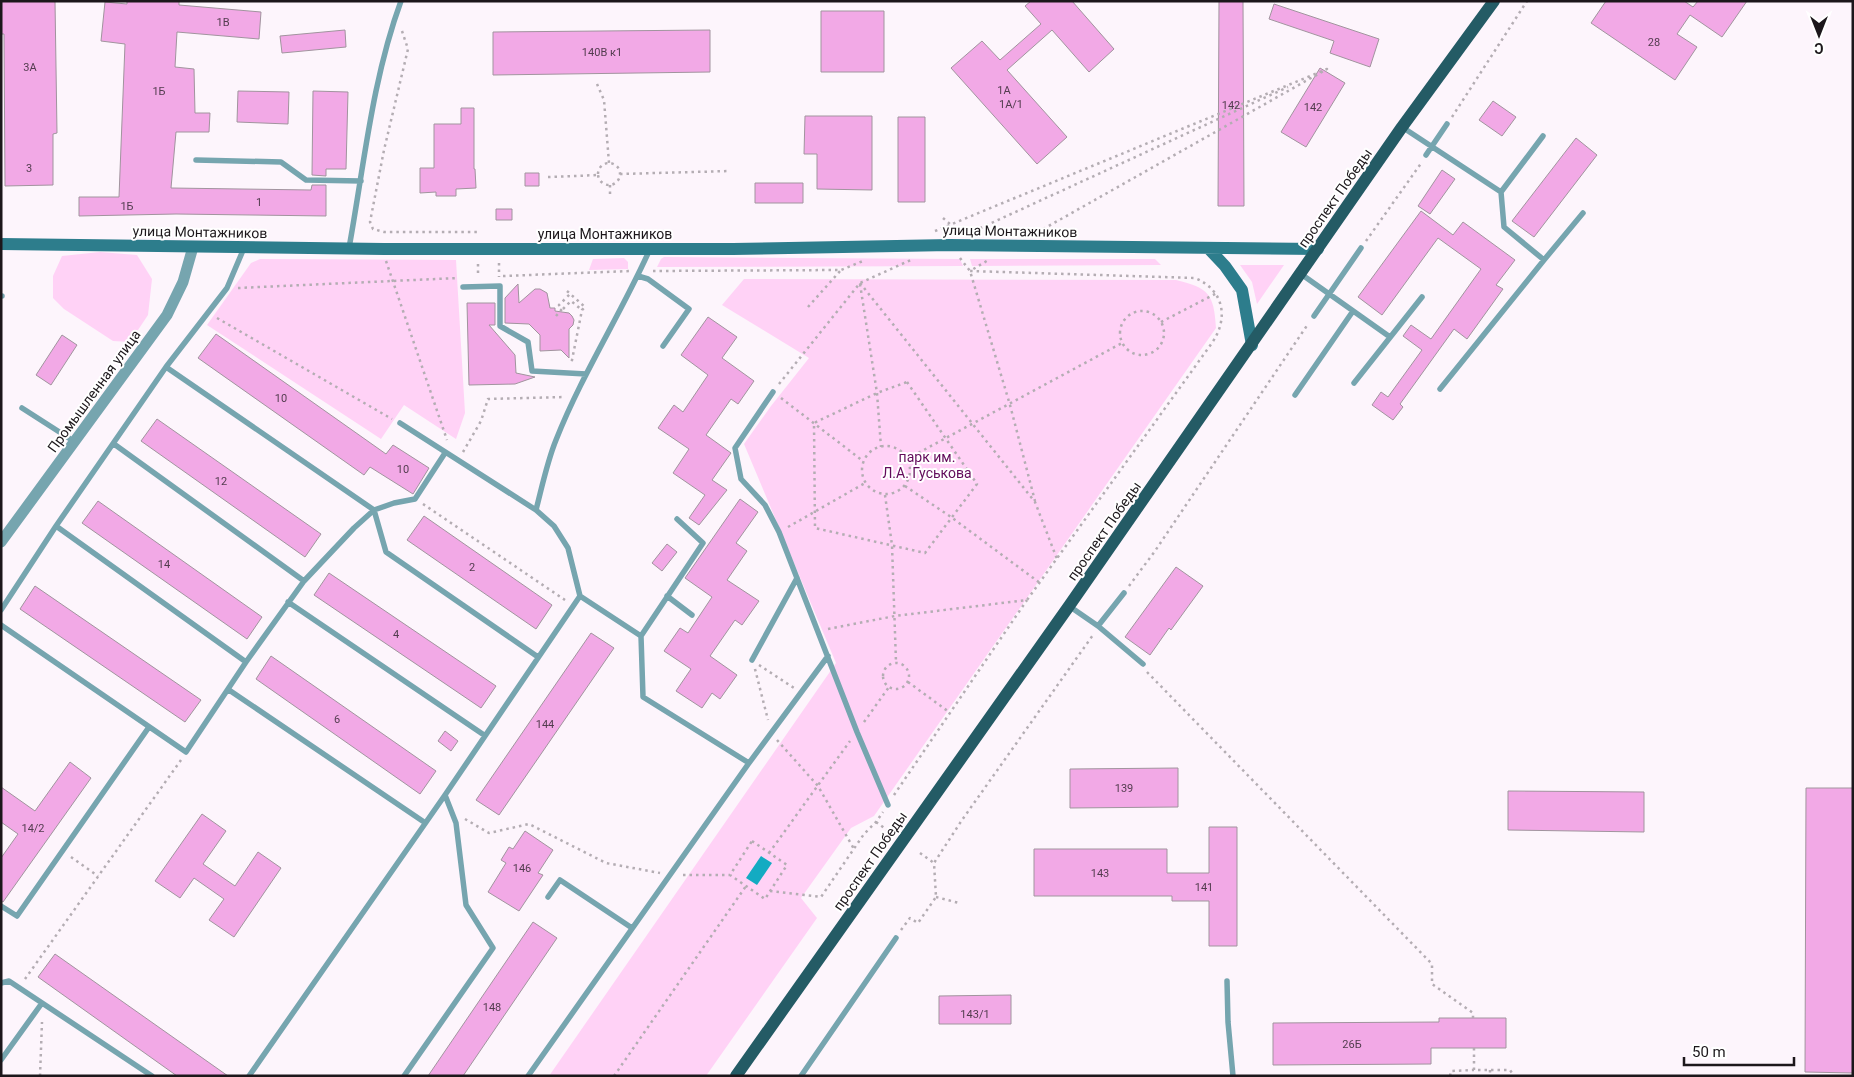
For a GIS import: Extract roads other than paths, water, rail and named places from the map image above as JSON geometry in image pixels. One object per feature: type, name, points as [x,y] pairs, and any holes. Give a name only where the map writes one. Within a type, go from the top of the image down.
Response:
[{"type":"main road","name":"проспект Победы","points":[[736,1076],[1069,606],[1402,127],[1494,1]]},
{"type":"main road","name":"улица Монтажников","points":[[1,244],[384,249],[650,249],[950,245],[1318,249]]},
{"type":"main road","points":[[1209,249],[1226,266],[1242,290],[1252,344]]},
{"type":"street","name":"Промышленная улица","points":[[1,542],[167,315],[183,282],[192,247]]},
{"type":"lane","points":[[349,248],[366,140],[386,49],[401,1]]},
{"type":"lane","points":[[1426,155],[1447,124]]},
{"type":"lane","points":[[1402,127],[1501,192]]},
{"type":"lane","points":[[1543,136],[1501,192],[1504,227],[1544,260]]},
{"type":"lane","points":[[196,160],[281,162],[306,180],[361,181]]},
{"type":"lane","points":[[1440,389],[1583,213]]},
{"type":"lane","points":[[1,610],[56,526],[166,367],[227,288],[244,248]]},
{"type":"lane","points":[[1314,316],[1360,248]]},
{"type":"lane","points":[[536,510],[554,443],[574,397],[650,249]]},
{"type":"lane","points":[[639,273],[689,309],[663,346]]},
{"type":"lane","points":[[1301,274],[1390,337]]},
{"type":"lane","points":[[463,287],[500,286],[500,326],[528,342],[532,371],[586,374]]},
{"type":"lane","points":[[1354,383],[1422,297]]},
{"type":"lane","points":[[1295,395],[1353,311]]},
{"type":"lane","points":[[166,367],[374,510],[386,552],[538,657]]},
{"type":"lane","points":[[772,392],[734,448],[742,479],[765,505],[779,532],[857,732],[888,805]]},
{"type":"lane","points":[[22,408],[75,442]]},
{"type":"lane","points":[[400,423],[536,510],[554,526],[568,548],[580,596],[641,636]]},
{"type":"lane","points":[[114,444],[304,581]]},
{"type":"lane","points":[[1,625],[186,752],[246,662],[304,581],[354,528],[374,510],[394,503],[416,499],[446,453]]},
{"type":"lane","points":[[678,519],[703,543],[641,636],[643,697],[749,763]]},
{"type":"lane","points":[[56,526],[246,662]]},
{"type":"lane","points":[[752,660],[798,578]]},
{"type":"lane","points":[[1098,626],[1124,593]]},
{"type":"lane","points":[[249,1076],[424,822],[445,795],[580,596]]},
{"type":"lane","points":[[667,596],[692,615]]},
{"type":"lane","points":[[288,602],[484,735]]},
{"type":"lane","points":[[1069,606],[1098,626],[1143,664]]},
{"type":"lane","points":[[528,1076],[749,763],[828,656]]},
{"type":"lane","points":[[229,690],[424,822]]},
{"type":"lane","points":[[1,906],[17,916],[149,727]]},
{"type":"lane","points":[[404,1076],[493,948],[466,905],[456,823],[445,795]]},
{"type":"lane","points":[[548,897],[560,880],[632,928]]},
{"type":"lane","points":[[801,1076],[896,938]]},
{"type":"lane","points":[[1,983],[9,981],[19,987],[152,1076]]},
{"type":"lane","points":[[1227,981],[1228,1022],[1234,1076]]},
{"type":"lane","points":[[1,1060],[42,1003]]},
{"type":"water","points":[[761,856],[772,863],[757,885],[746,878]]},
{"type":"park label","name":"парк им. Л.А. Гуськова","points":[[927,466]]}]
